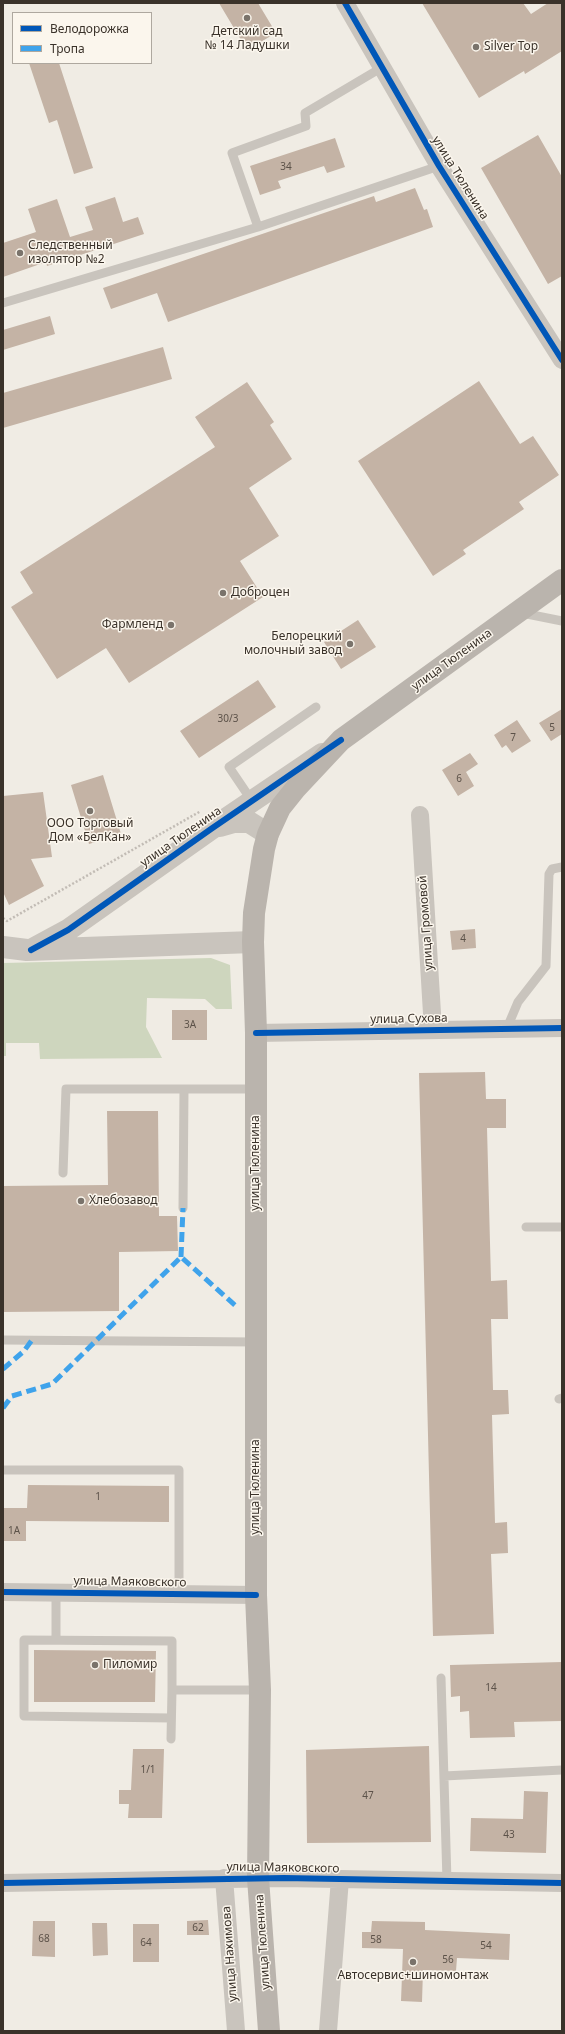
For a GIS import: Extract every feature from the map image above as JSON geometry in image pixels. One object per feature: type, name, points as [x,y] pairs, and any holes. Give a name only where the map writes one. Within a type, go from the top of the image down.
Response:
[{"type":"main road","name":"улица Тюленина","points":[[269,2031],[258,1878],[260,1690],[256,1595],[256,1033],[253,942],[254,913],[268,834],[280,808],[296,788],[342,740],[562,580]]},
{"type":"street","name":"улица Тюленина","points":[[345,3],[381,68],[439,166],[562,360]]},
{"type":"street","name":"улица Тюленина","points":[[31,950],[68,930],[206,820],[252,801],[342,740]]},
{"type":"street","name":"улица Громовой","points":[[420,815],[433,1030]]},
{"type":"street","points":[[206,820],[249,822],[268,834]]},
{"type":"street","points":[[3,947],[31,950],[253,942]]},
{"type":"street","name":"улица Сухова","points":[[256,1033],[562,1028]]},
{"type":"street","name":"улица Маяковского","points":[[3,1592],[256,1595]]},
{"type":"street","name":"улица Нахимова","points":[[224,1878],[236,2031]]},
{"type":"street","name":"улица Маяковского","points":[[3,1883],[258,1878],[562,1883]]},
{"type":"street","points":[[328,2031],[340,1879]]},
{"type":"lane","points":[[258,228],[232,153],[306,126],[305,113],[381,68]]},
{"type":"lane","points":[[3,303],[258,228],[439,166]]},
{"type":"lane","points":[[518,612],[562,621]]},
{"type":"lane","points":[[252,801],[230,767],[316,707]]},
{"type":"lane","points":[[507,1028],[518,1002],[546,966],[549,874],[552,868],[562,867]]},
{"type":"lane","points":[[63,1173],[66,1089],[256,1089]]},
{"type":"lane","points":[[183,1208],[184,1089]]},
{"type":"lane","points":[[526,1227],[562,1227]]},
{"type":"lane","points":[[3,1340],[256,1342]]},
{"type":"lane","points":[[3,1470],[179,1470],[179,1594]]},
{"type":"lane","points":[[56,1592],[56,1640]]},
{"type":"lane","points":[[171,1718],[24,1716],[24,1640],[172,1641],[171,1739]]},
{"type":"lane","points":[[441,1678],[447,1881]]},
{"type":"lane","points":[[172,1690],[260,1690]]},
{"type":"lane","points":[[444,1776],[562,1770]]},
{"type":"path","points":[[3,918],[7,920],[206,820]]},
{"type":"green space","points":[[211,958],[230,965],[232,1009],[216,1009],[205,999],[147,998],[146,1027],[162,1058],[40,1059],[39,1043],[6,1043],[6,1056],[3,1056],[3,963]]},
{"type":"building","name":"Детский сад № 14 Ладушки","points":[[219,3],[258,3],[276,33],[247,50]]},
{"type":"building","points":[[422,3],[523,3],[531,14],[548,3],[562,3],[562,51],[525,74],[524,71],[479,98]]},
{"type":"building","points":[[29,64],[59,64],[93,168],[74,174],[57,120],[49,123]]},
{"type":"building","points":[[538,135],[562,177],[562,276],[548,284],[481,168]]},
{"type":"building","points":[[335,138],[345,167],[327,173],[324,166],[278,181],[281,188],[260,195],[250,166]]},
{"type":"building","points":[[415,188],[424,210],[427,209],[433,227],[168,322],[157,293],[111,309],[103,288],[374,196],[376,202]]},
{"type":"building","points":[[115,197],[123,222],[138,217],[144,234],[47,266],[46,262],[3,277],[3,243],[36,232],[28,209],[57,199],[70,237],[93,230],[85,207]]},
{"type":"building","points":[[50,316],[55,334],[3,350],[3,330]]},
{"type":"building","points":[[163,347],[172,379],[3,428],[3,393]]},
{"type":"building","points":[[479,381],[520,444],[533,436],[559,475],[519,502],[524,509],[463,550],[466,554],[433,576],[358,461]]},
{"type":"building","points":[[247,382],[274,422],[270,425],[292,459],[249,488],[279,536],[240,561],[263,597],[129,683],[106,648],[57,679],[11,607],[33,593],[20,572],[215,447],[195,417]]},
{"type":"building","name":"Белорецкий молочный завод","points":[[358,620],[376,647],[341,669],[324,642]]},
{"type":"building","points":[[258,680],[276,707],[199,758],[180,731]]},
{"type":"building","points":[[562,709],[562,734],[551,741],[539,723]]},
{"type":"building","points":[[517,720],[531,741],[512,753],[506,745],[502,748],[494,735]]},
{"type":"building","points":[[470,753],[478,764],[466,772],[474,786],[458,796],[442,770]]},
{"type":"building","points":[[103,775],[121,834],[89,844],[71,785]]},
{"type":"building","points":[[43,792],[52,857],[31,859],[44,886],[9,905],[3,892],[3,796]]},
{"type":"building","points":[[475,929],[476,948],[452,950],[450,931]]},
{"type":"building","points":[[172,1010],[207,1010],[207,1040],[172,1040]]},
{"type":"building","points":[[485,1072],[486,1099],[506,1099],[506,1128],[487,1128],[491,1281],[507,1280],[508,1319],[491,1319],[493,1390],[508,1390],[509,1414],[492,1415],[495,1523],[507,1522],[508,1553],[491,1554],[494,1634],[433,1636],[419,1073]]},
{"type":"building","name":"Хлебозавод","points":[[107,1111],[158,1111],[159,1216],[177,1216],[178,1251],[119,1252],[119,1311],[3,1312],[3,1186],[108,1185]]},
{"type":"building","points":[[28,1485],[169,1486],[169,1522],[26,1521],[26,1541],[3,1541],[3,1508],[27,1508]]},
{"type":"building","name":"Пиломир","points":[[34,1650],[156,1651],[155,1702],[34,1702]]},
{"type":"building","points":[[562,1662],[562,1721],[514,1722],[515,1737],[470,1738],[469,1711],[460,1712],[460,1696],[451,1697],[450,1665]]},
{"type":"building","points":[[429,1746],[431,1842],[307,1843],[306,1750]]},
{"type":"building","points":[[133,1749],[164,1749],[162,1818],[128,1818],[129,1804],[119,1804],[119,1790],[131,1790]]},
{"type":"building","points":[[524,1791],[548,1792],[546,1853],[470,1851],[471,1818],[523,1819]]},
{"type":"building","points":[[208,1920],[209,1935],[187,1935],[187,1921]]},
{"type":"building","points":[[33,1921],[55,1921],[55,1957],[32,1956]]},
{"type":"building","points":[[372,1921],[425,1922],[425,1930],[510,1934],[509,1960],[457,1958],[456,1971],[423,1970],[422,2002],[401,2001],[403,1949],[362,1948],[362,1932],[371,1932]]},
{"type":"building","points":[[92,1923],[107,1923],[108,1955],[93,1956]]},
{"type":"building","points":[[133,1924],[159,1924],[159,1962],[133,1962]]},
{"type":"marked path","points":[[181,1257],[183,1208]]},
{"type":"marked path","points":[[3,1408],[12,1396],[52,1384],[181,1257],[237,1307]]},
{"type":"marked path","points":[[3,1369],[24,1351],[32,1340]]},
{"type":"cycle path","points":[[345,3],[439,166],[562,360]]},
{"type":"cycle path","points":[[31,950],[68,930],[211,829],[341,740]]},
{"type":"cycle path","points":[[256,1033],[562,1028]]},
{"type":"cycle path","points":[[3,1592],[256,1595]]},
{"type":"cycle path","points":[[3,1883],[284,1878],[562,1883]]},
{"type":"place","name":"Детский сад № 14 Ладушки","points":[[247,18]]},
{"type":"place","name":"Silver Top","points":[[476,47]]},
{"type":"place","name":"Следственный изолятор №2","points":[[20,253]]},
{"type":"place","name":"Доброцен","points":[[223,593]]},
{"type":"place","name":"Фармленд","points":[[171,625]]},
{"type":"place","name":"Белорецкий молочный завод","points":[[350,644]]},
{"type":"place","name":"ООО Торговый Дом «БелКан»","points":[[90,811]]},
{"type":"place","name":"Хлебозавод","points":[[81,1201]]},
{"type":"place","name":"Пиломир","points":[[95,1665]]},
{"type":"place","name":"Автосервис+шиномонтаж","points":[[413,1962]]}]
